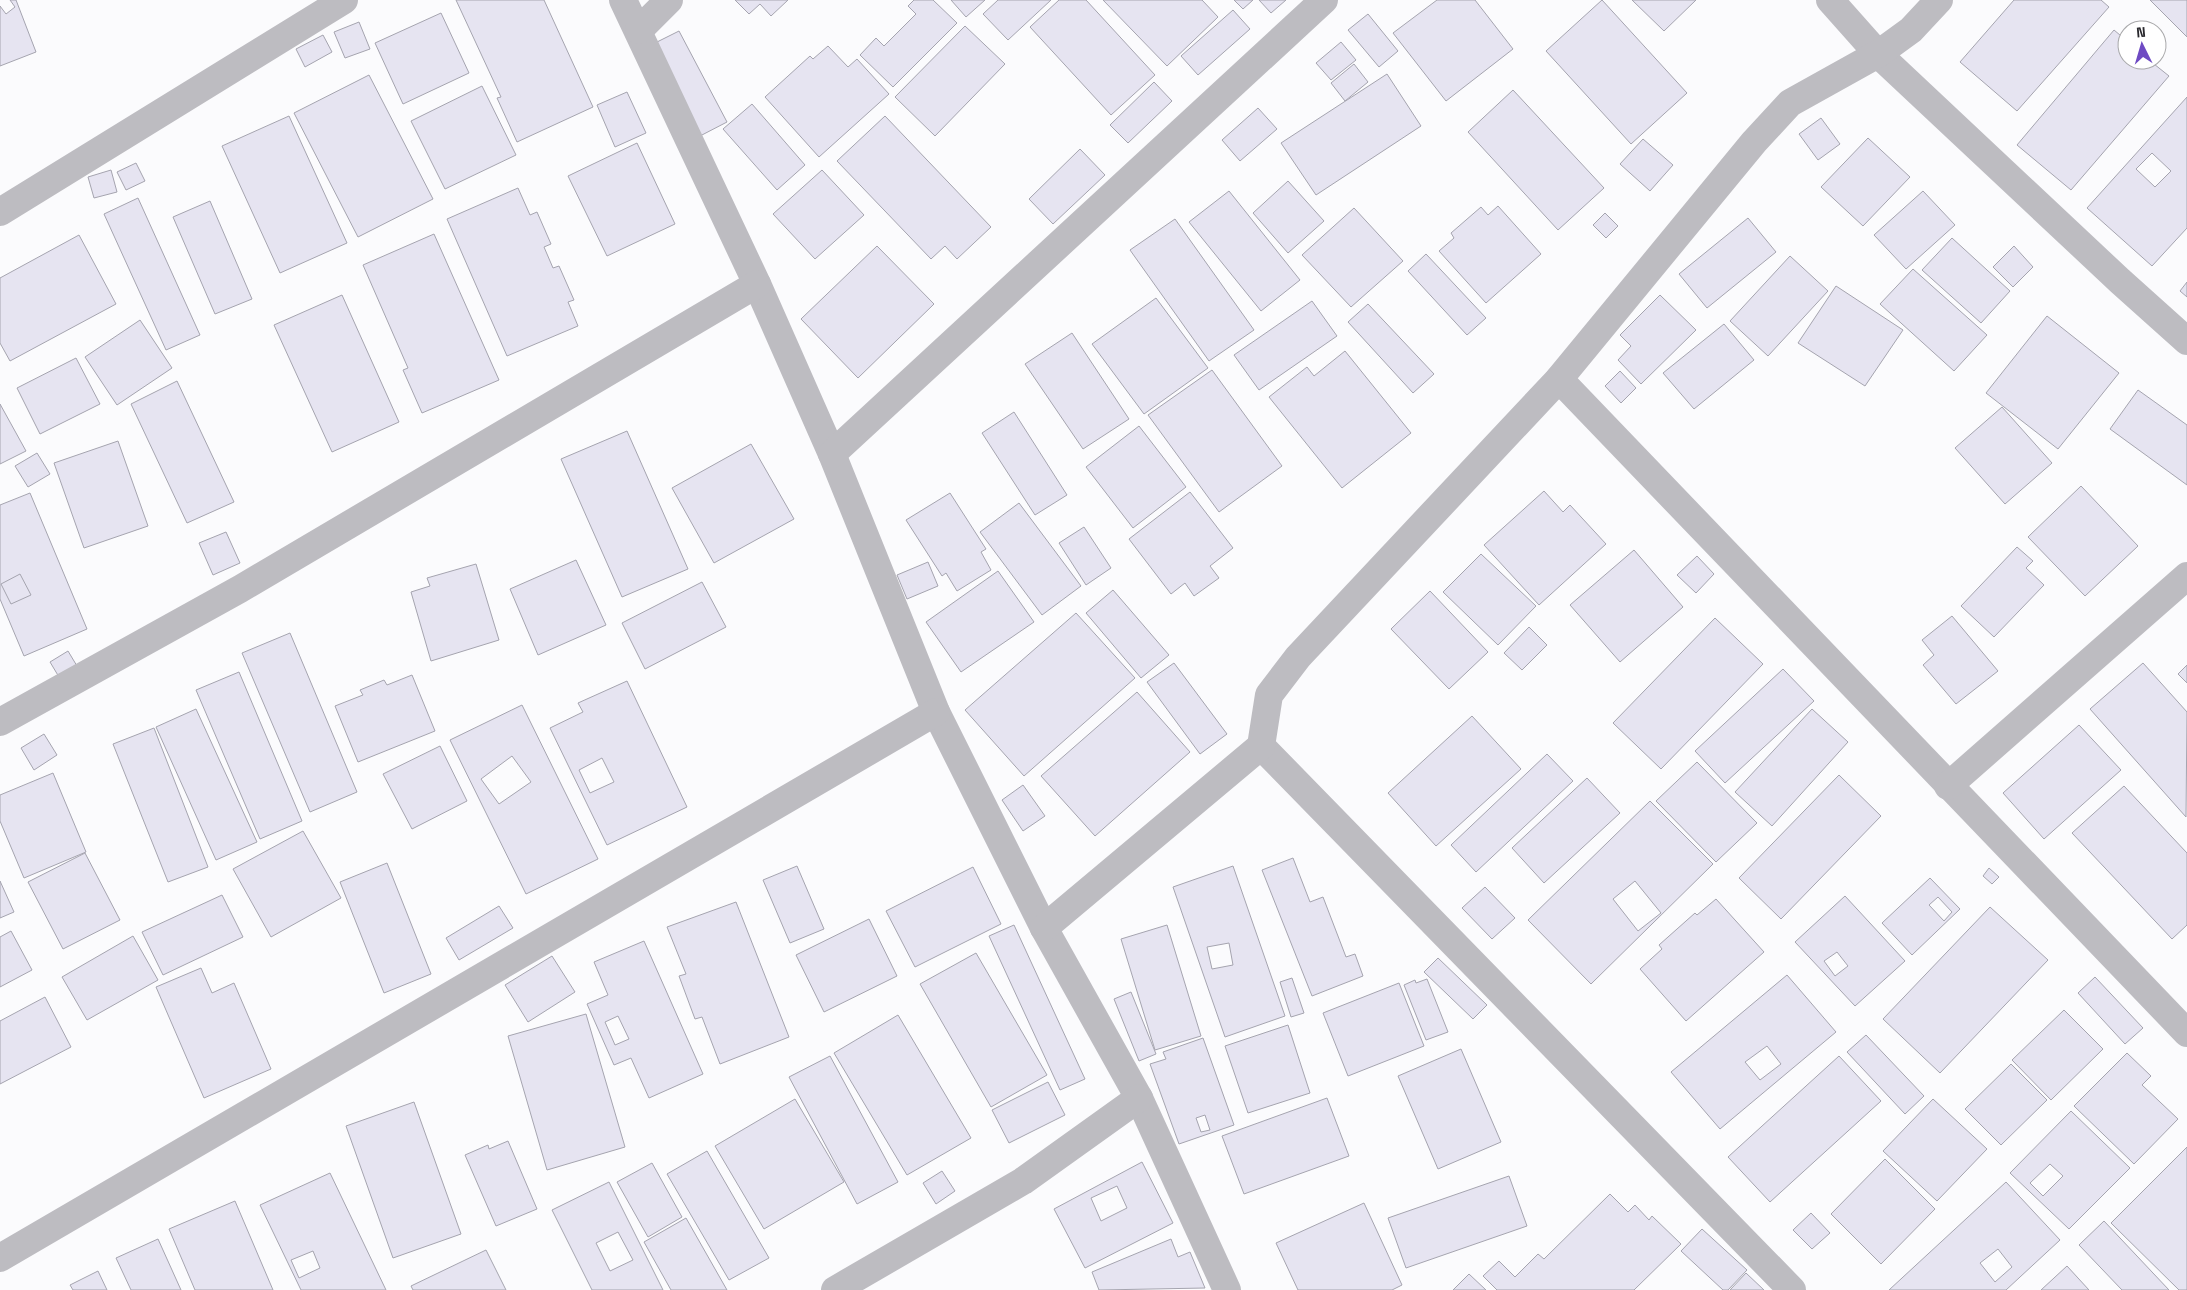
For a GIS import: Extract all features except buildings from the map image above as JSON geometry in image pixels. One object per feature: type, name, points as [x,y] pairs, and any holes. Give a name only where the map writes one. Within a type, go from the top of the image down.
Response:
[{"type":"street","points":[[0,212],[344,0]]},
{"type":"street","points":[[623,0],[758,284],[832,454],[936,712],[1044,928],[1138,1098],[1227,1290]]},
{"type":"street","points":[[638,30],[669,0]]},
{"type":"street","points":[[832,454],[1324,0]]},
{"type":"street","points":[[1830,0],[1878,54],[2120,281],[2187,341]]},
{"type":"street","points":[[1044,928],[1261,746],[1270,695],[1298,657],[1508,436],[1559,379],[1754,142],[1790,103],[1878,54],[1911,30],[1939,0]]},
{"type":"street","points":[[0,722],[240,589],[758,284]]},
{"type":"street","points":[[1559,379],[2187,1033]]},
{"type":"street","points":[[1948,786],[2187,576]]},
{"type":"street","points":[[0,1258],[936,712]]},
{"type":"street","points":[[1261,746],[1792,1290]]},
{"type":"street","points":[[835,1290],[1023,1182],[1138,1098]]}]
